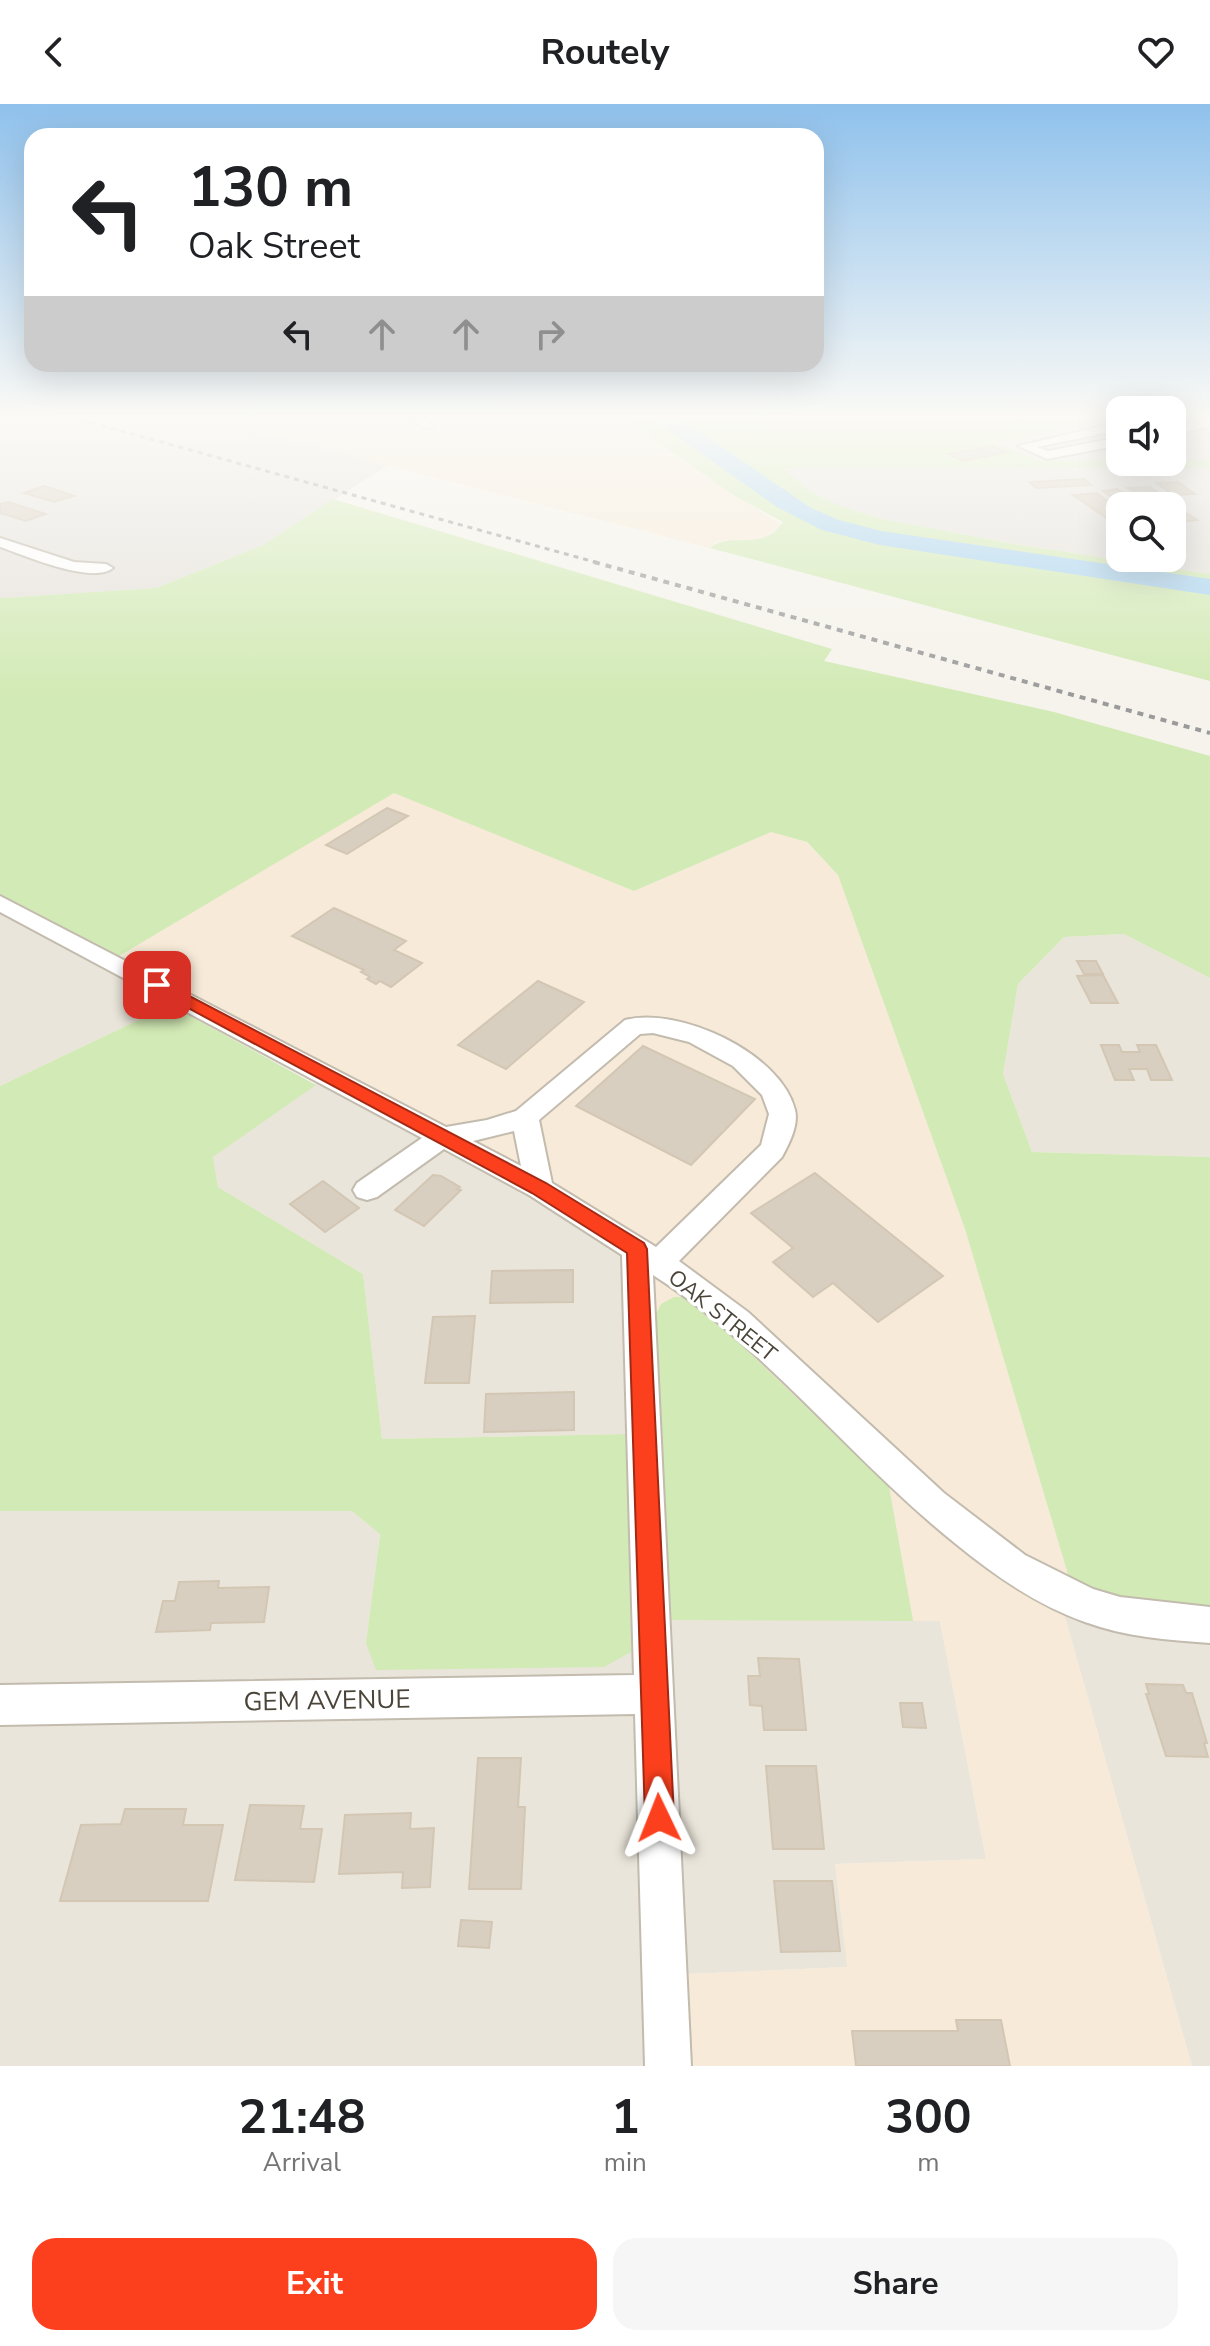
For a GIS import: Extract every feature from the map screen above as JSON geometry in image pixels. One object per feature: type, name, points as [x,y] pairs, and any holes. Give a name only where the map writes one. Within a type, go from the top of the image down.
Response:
[{"type":"street","points":[[0,542],[72,566],[106,568]]},
{"type":"street","name":"OAK STREET","points":[[0,903],[539,1188],[648,1256],[737,1321],[910,1484],[985,1549],[1012,1567],[1086,1605],[1120,1615],[1210,1625]]},
{"type":"street","points":[[367,1190],[442,1137],[490,1129],[525,1117],[634,1026],[672,1027],[716,1044],[772,1088],[782,1109],[781,1130],[772,1150],[648,1256],[655,1694],[668,2066]]},
{"type":"street","points":[[525,1117],[539,1188]]},
{"type":"street","name":"GEM AVENUE","points":[[0,1705],[655,1694]]},
{"type":"shaded area","points":[[0,512],[315,512],[263,545],[156,588],[0,598]]},
{"type":"shaded area","points":[[568,512],[761,512],[783,525],[754,543],[717,542],[710,548]]},
{"type":"shaded area","points":[[858,512],[1106,512],[1106,558],[1014,544]]},
{"type":"shaded area","points":[[1186,512],[1210,512],[1210,574],[1186,570]]},
{"type":"shaded area","points":[[394,792],[634,891],[771,832],[806,842],[838,875],[965,1229],[1070,1581],[1065,1617],[1192,2066],[692,2066],[688,1974],[847,1967],[835,1864],[986,1859],[940,1621],[913,1621],[889,1486],[674,1297],[661,1305],[654,1318],[652,1243],[512,1162],[119,956]]},
{"type":"shaded area","points":[[0,913],[170,1005],[0,1086]]},
{"type":"shaded area","points":[[1124,934],[1210,978],[1210,1157],[1032,1152],[1003,1074],[1018,984],[1064,937]]},
{"type":"shaded area","points":[[335,1070],[512,1162],[652,1243],[654,1318],[940,1621],[986,1859],[835,1864],[848,1967],[688,1974],[692,2066],[0,2066],[0,1511],[352,1511],[380,1533],[366,1643],[626,1434],[382,1439],[363,1274],[218,1187],[213,1157]]},
{"type":"shaded area","points":[[1070,1581],[1210,1609],[1210,2066],[1192,2066],[1065,1617]]},
{"type":"green space","points":[[314,512],[375,512],[832,649],[824,661],[1054,712],[1210,756],[1210,978],[1124,934],[1064,937],[1018,984],[1003,1074],[1032,1152],[1210,1157],[1210,1609],[1139,1601],[1070,1581],[965,1229],[838,875],[807,842],[771,832],[634,891],[394,793],[119,956],[0,894],[0,598],[156,588],[263,545]]},
{"type":"green space","points":[[764,512],[858,512],[1014,544],[1106,558],[1106,572],[1186,570],[1210,574],[1210,681],[710,548],[728,541],[756,540],[774,532],[783,522]]},
{"type":"green space","points":[[170,1005],[316,1085],[213,1157],[218,1187],[363,1274],[382,1439],[626,1434],[631,1652],[604,1667],[376,1670],[366,1643],[380,1534],[352,1511],[0,1511],[0,1086]]},
{"type":"green space","points":[[674,1297],[685,1297],[710,1315],[889,1486],[913,1621],[670,1620],[654,1318],[661,1304]]},
{"type":"building","points":[[38,512],[46,514],[26,521],[0,513]]},
{"type":"building","points":[[1186,513],[1197,520],[1186,521]]},
{"type":"building","points":[[387,808],[408,816],[347,854],[326,845]]},
{"type":"building","points":[[334,908],[406,941],[394,950],[422,963],[391,987],[380,981],[376,984],[361,972],[364,970],[292,936]]},
{"type":"building","points":[[1077,961],[1096,961],[1103,974],[1084,974]]},
{"type":"building","points":[[1103,975],[1118,1003],[1091,1003],[1077,976]]},
{"type":"building","points":[[538,981],[584,1002],[506,1069],[458,1045]]},
{"type":"building","points":[[1101,1045],[1119,1045],[1122,1052],[1140,1052],[1137,1045],[1156,1045],[1172,1080],[1151,1080],[1147,1069],[1129,1069],[1134,1080],[1115,1080]]},
{"type":"building","points":[[643,1046],[755,1099],[691,1165],[576,1106]]},
{"type":"building","points":[[815,1173],[943,1276],[878,1322],[833,1283],[813,1297],[773,1262],[793,1248],[751,1213]]},
{"type":"building","points":[[433,1175],[441,1176],[461,1190],[424,1226],[395,1210]]},
{"type":"building","points":[[323,1181],[359,1208],[325,1232],[290,1204]]},
{"type":"building","points":[[573,1270],[573,1302],[490,1303],[492,1271]]},
{"type":"building","points":[[475,1316],[469,1383],[425,1383],[433,1317]]},
{"type":"building","points":[[574,1392],[574,1430],[484,1432],[486,1394]]},
{"type":"building","points":[[219,1581],[218,1588],[269,1587],[264,1622],[211,1623],[210,1630],[156,1632],[163,1601],[175,1601],[179,1582]]},
{"type":"building","points":[[758,1658],[799,1659],[806,1730],[764,1730],[762,1706],[750,1705],[748,1676],[760,1676]]},
{"type":"building","points":[[1146,1684],[1183,1685],[1186,1693],[1192,1693],[1207,1743],[1204,1743],[1208,1757],[1166,1756],[1146,1694],[1149,1694]]},
{"type":"building","points":[[900,1703],[922,1703],[926,1728],[903,1727]]},
{"type":"building","points":[[478,1758],[521,1758],[518,1807],[525,1807],[521,1889],[469,1889]]},
{"type":"building","points":[[766,1766],[816,1766],[824,1849],[773,1849]]},
{"type":"building","points":[[250,1805],[304,1806],[300,1829],[322,1829],[314,1882],[235,1880]]},
{"type":"building","points":[[125,1809],[186,1809],[183,1825],[223,1825],[208,1901],[60,1901],[81,1825],[121,1824]]},
{"type":"building","points":[[411,1813],[410,1829],[434,1828],[430,1887],[402,1888],[403,1872],[339,1874],[345,1815]]},
{"type":"building","points":[[774,1881],[832,1881],[840,1951],[781,1952]]},
{"type":"building","points":[[461,1920],[492,1922],[489,1948],[458,1946]]},
{"type":"building","points":[[956,2020],[1001,2020],[1010,2066],[856,2066],[852,2031],[958,2031]]},
{"type":"waterway","points":[[801,512],[831,525],[880,538],[1210,587]]},
{"type":"railway","points":[[413,512],[602,564]]},
{"type":"railway","points":[[594,562],[1210,733]]},
{"type":"route","points":[[157,985],[539,1188],[637,1249],[659,1818]]}]
